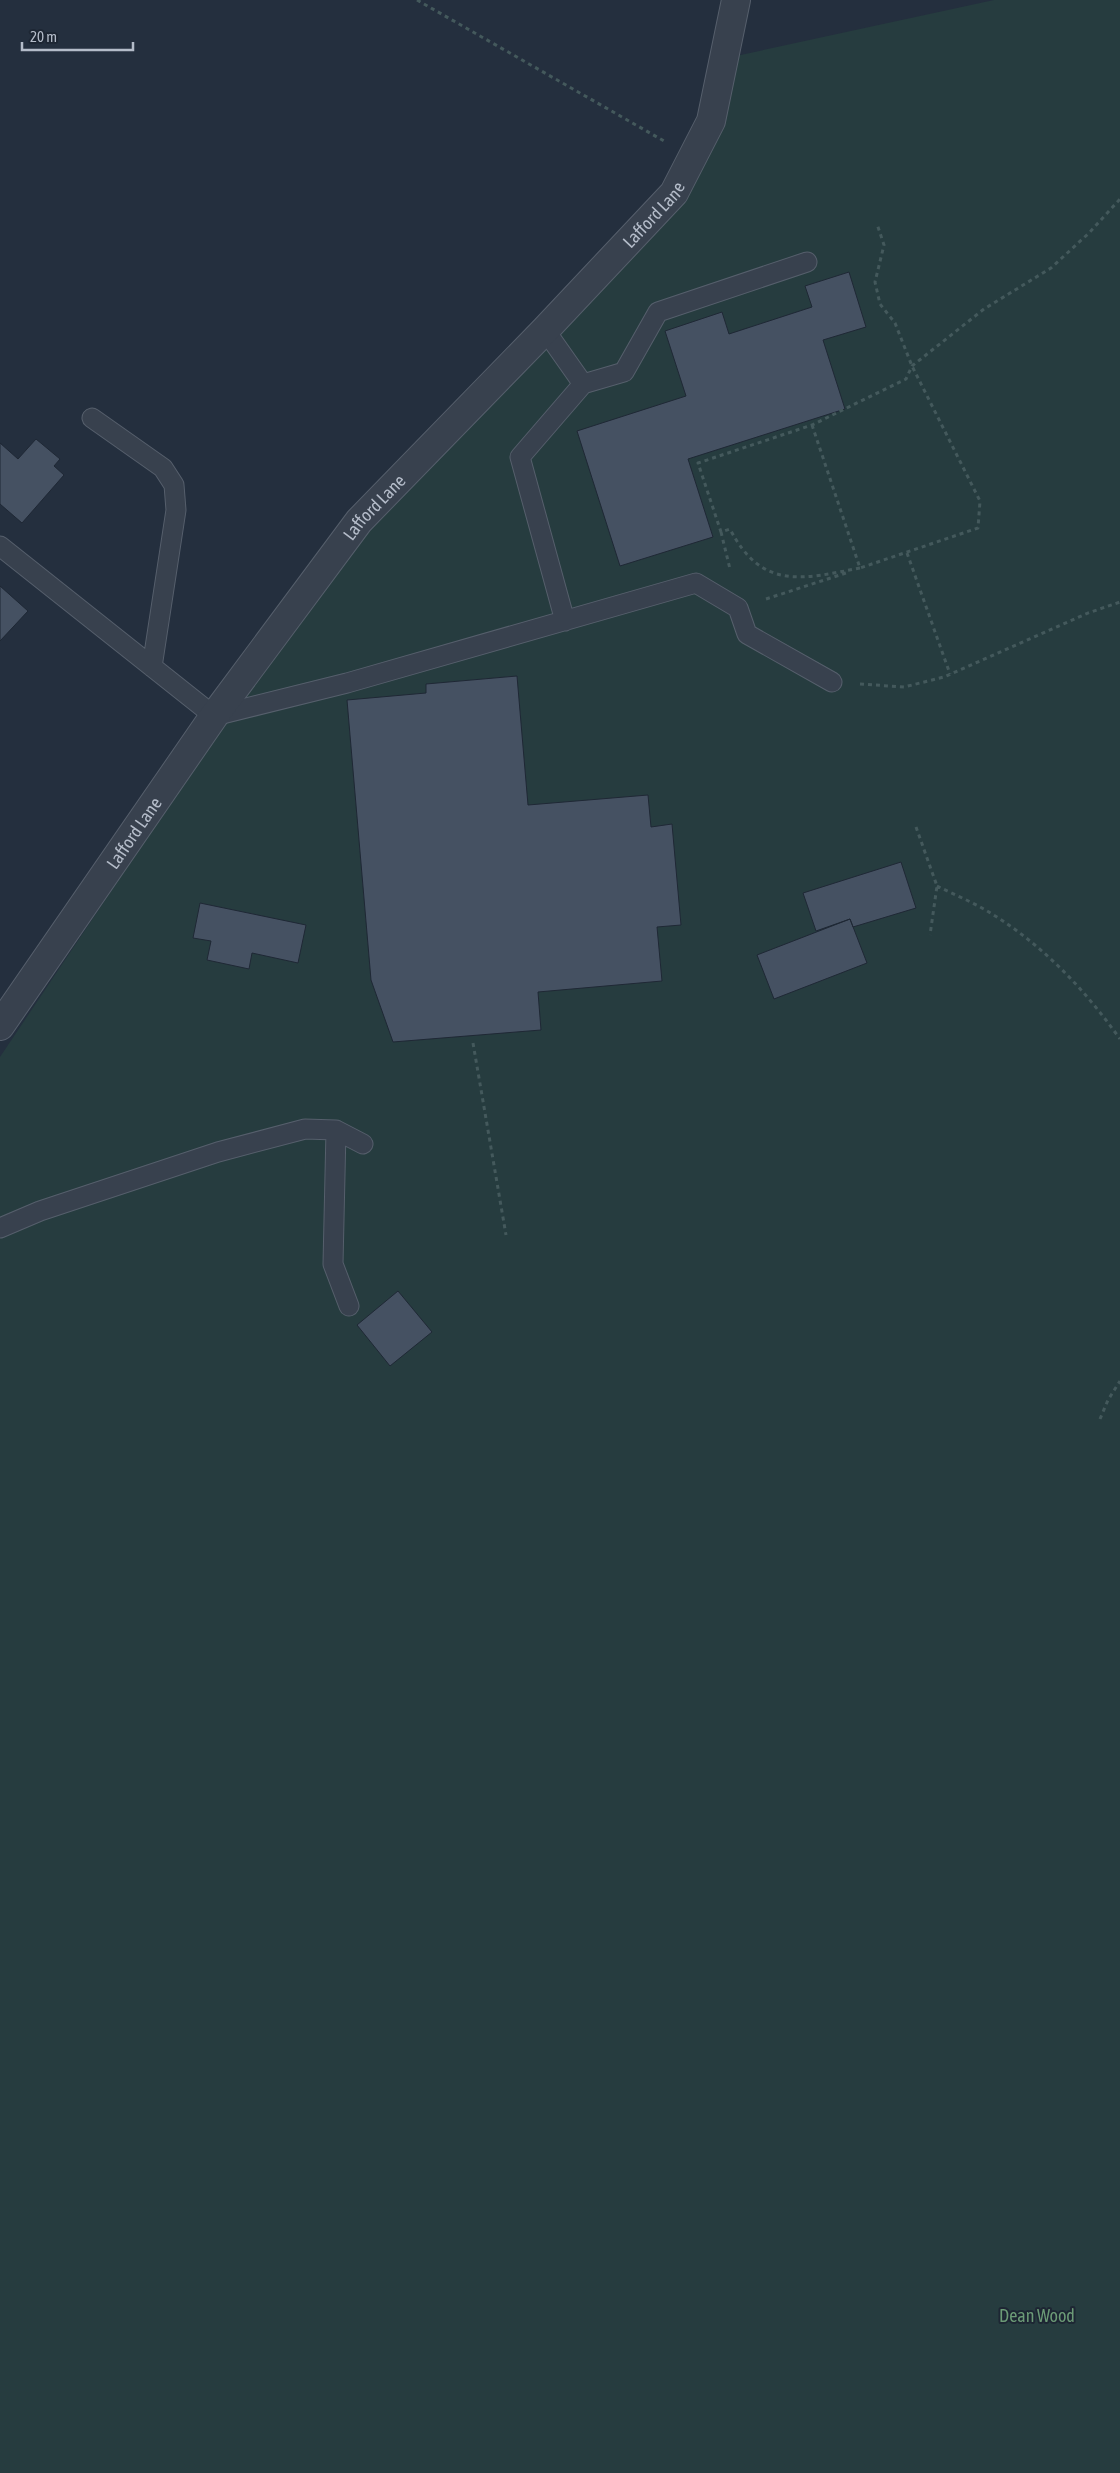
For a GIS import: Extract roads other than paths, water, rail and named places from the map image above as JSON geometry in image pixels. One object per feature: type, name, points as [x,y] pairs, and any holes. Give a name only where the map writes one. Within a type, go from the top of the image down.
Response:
[{"type":"street","name":"Lafford Lane","points":[[0,1026],[214,716],[359,521],[545,330],[674,193],[711,121],[736,0]]},
{"type":"lane","points":[[565,621],[520,457],[583,384],[624,372],[658,312],[807,262]]},
{"type":"lane","points":[[545,330],[583,384]]},
{"type":"lane","points":[[92,418],[163,468],[174,485],[176,510],[152,667]]},
{"type":"lane","points":[[0,546],[214,716],[347,683],[696,583],[738,608],[747,634],[832,682]]},
{"type":"lane","points":[[0,1228],[40,1212],[264,1139],[305,1129],[336,1130],[363,1144]]},
{"type":"lane","points":[[336,1130],[333,1264],[349,1306]]},
{"type":"park label","name":"Dean Wood","points":[[1037,2315]]}]
